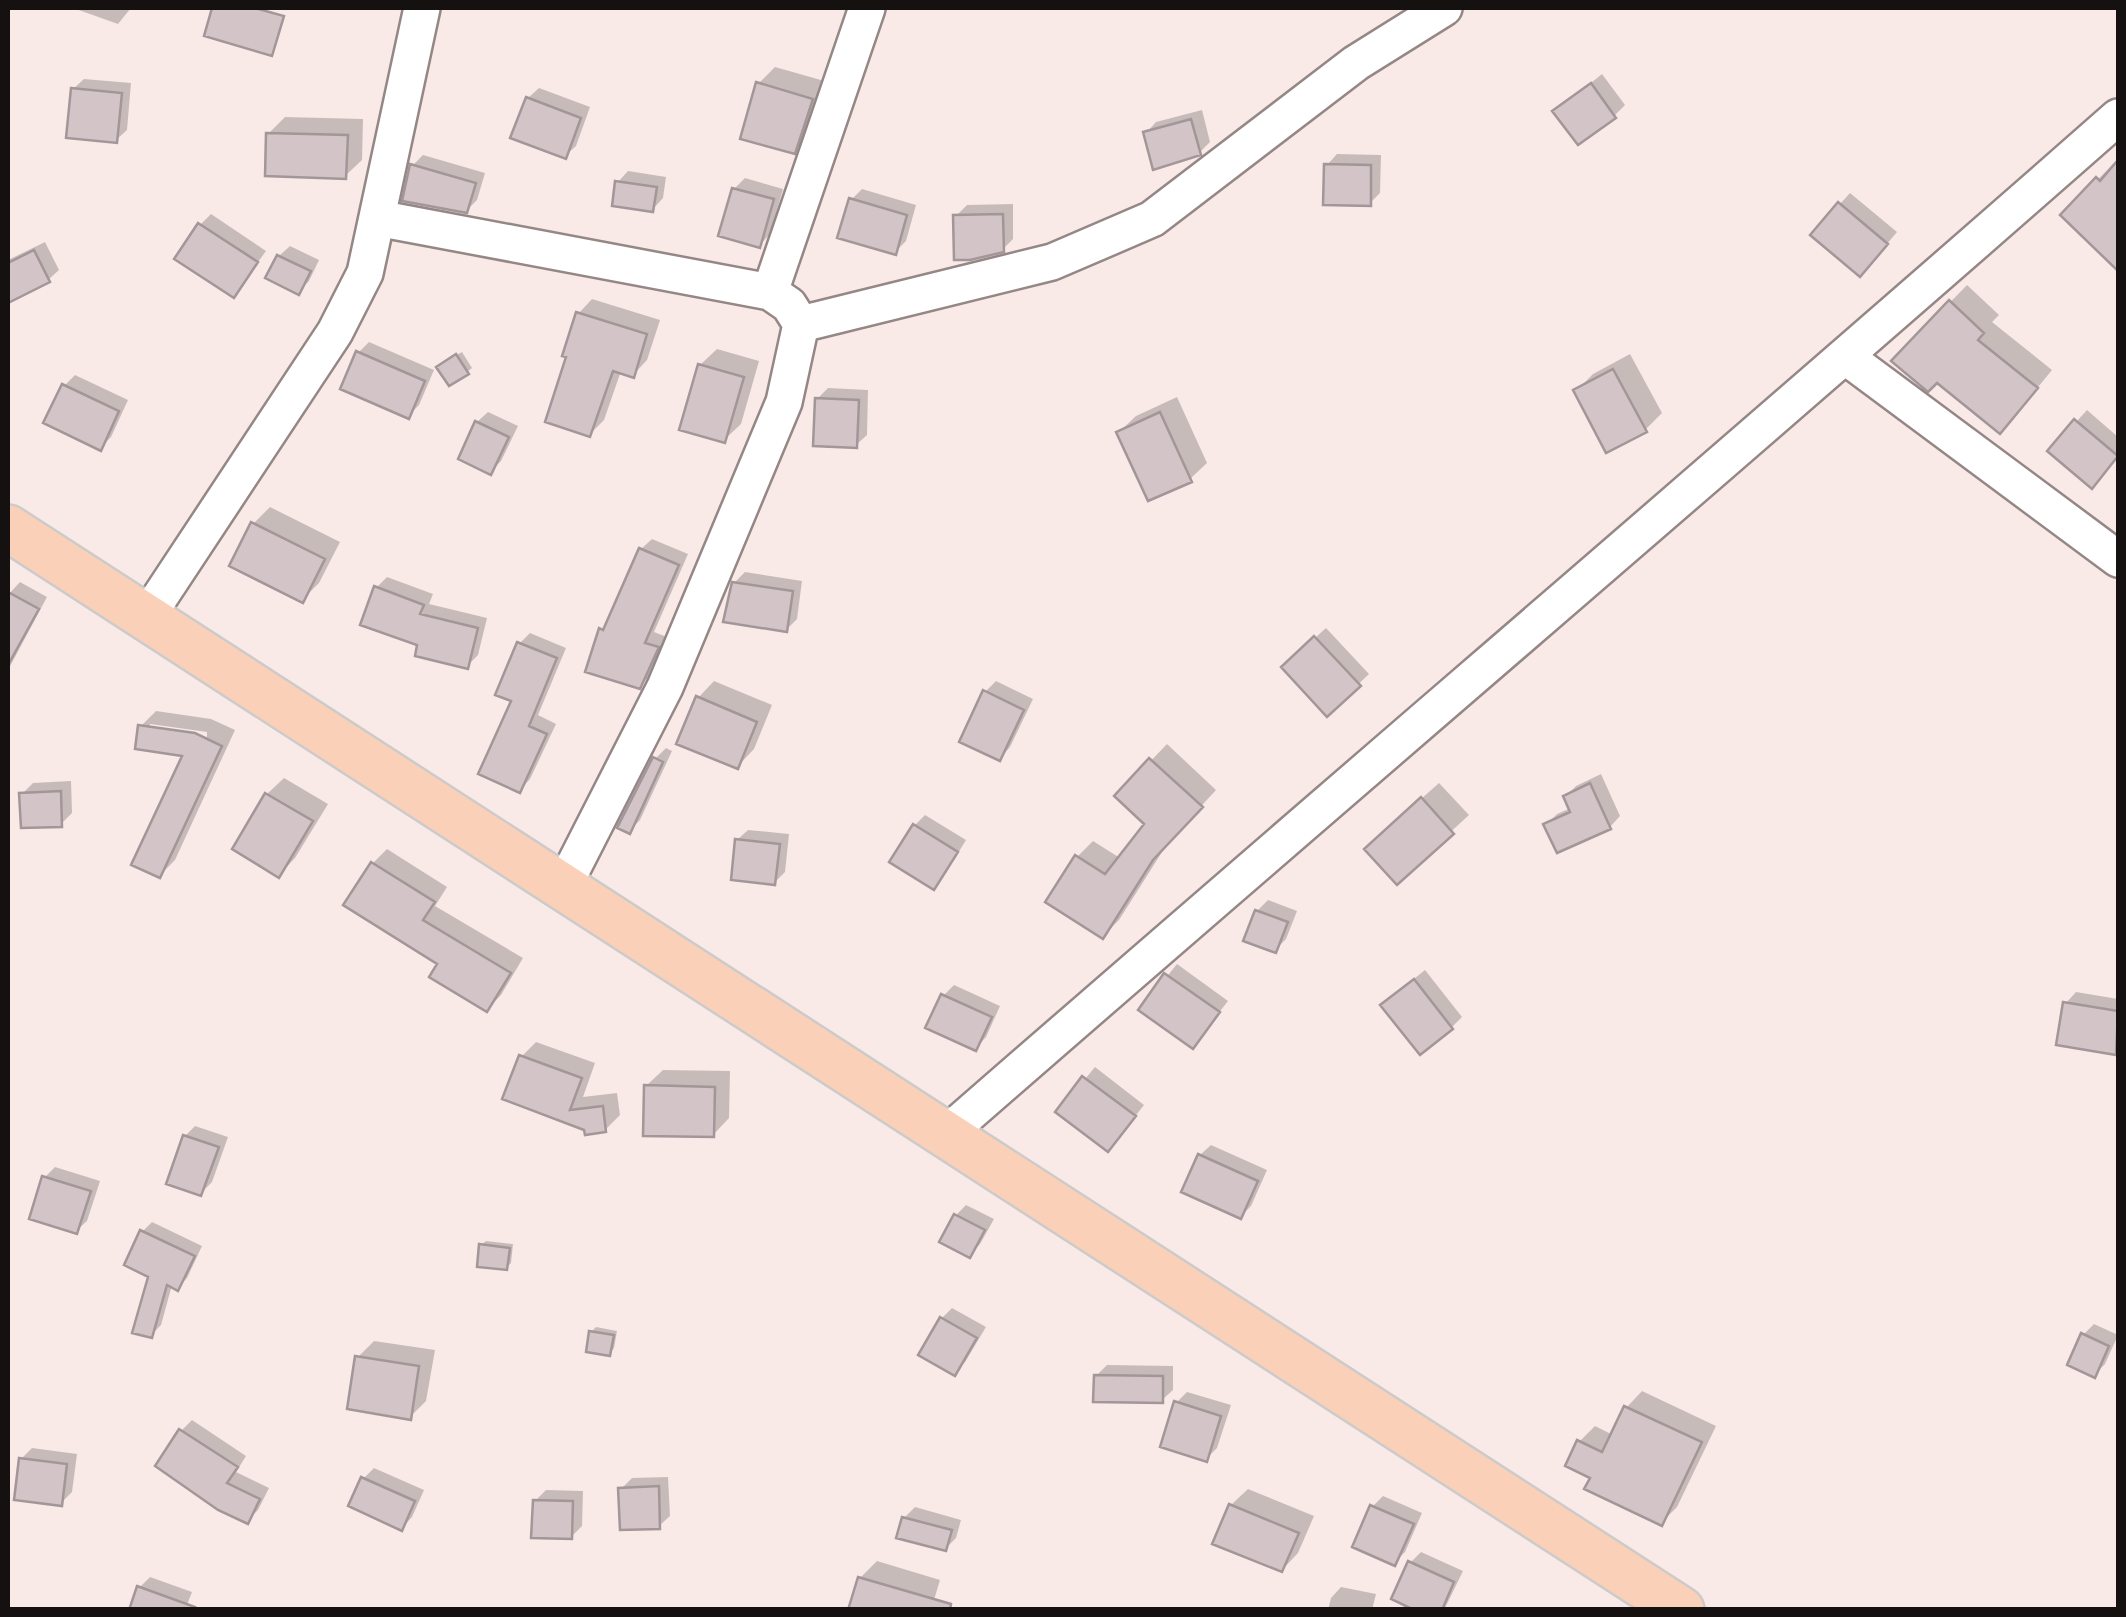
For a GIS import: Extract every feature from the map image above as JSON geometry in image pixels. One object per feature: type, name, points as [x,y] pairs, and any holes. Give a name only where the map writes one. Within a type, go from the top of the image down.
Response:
[{"type":"main road","points":[[8,528],[1682,1610]]},
{"type":"street","points":[[146,618],[335,332],[365,273],[422,8]]},
{"type":"street","points":[[770,292],[867,8]]},
{"type":"street","points":[[801,324],[1052,262],[1152,219],[1356,63],[1444,8]]},
{"type":"street","points":[[945,1135],[1360,772],[1846,358],[2118,117]]},
{"type":"street","points":[[377,218],[770,292],[789,306],[801,324],[784,402],[664,687],[562,889]]},
{"type":"street","points":[[1846,358],[2118,559]]},
{"type":"building","points":[[212,8],[255,8],[284,16],[272,56],[204,36]]},
{"type":"building","points":[[756,82],[813,99],[795,154],[740,139]]},
{"type":"building","points":[[1591,83],[1616,118],[1578,145],[1552,111]]},
{"type":"building","points":[[71,88],[122,93],[117,143],[66,138]]},
{"type":"building","points":[[526,97],[581,118],[566,159],[510,138]]},
{"type":"building","points":[[1191,119],[1201,155],[1153,170],[1143,132]]},
{"type":"building","points":[[266,133],[348,135],[346,179],[265,176]]},
{"type":"building","points":[[2118,160],[2118,271],[2060,215]]},
{"type":"building","points":[[410,164],[476,183],[467,213],[402,201]]},
{"type":"building","points":[[1324,164],[1371,165],[1371,206],[1323,205]]},
{"type":"building","points":[[615,181],[657,187],[653,212],[612,206]]},
{"type":"building","points":[[732,188],[774,199],[760,248],[718,236]]},
{"type":"building","points":[[849,198],[907,215],[896,255],[837,238]]},
{"type":"building","points":[[1838,202],[1888,244],[1860,277],[1810,235]]},
{"type":"building","points":[[1003,214],[1004,252],[954,260],[953,215]]},
{"type":"building","points":[[198,223],[258,262],[234,298],[174,259]]},
{"type":"building","points":[[34,250],[50,282],[8,303],[8,263]]},
{"type":"building","points":[[277,255],[311,271],[299,295],[265,278]]},
{"type":"building","points":[[1949,300],[1984,333],[1978,340],[2038,388],[2000,434],[1937,383],[1928,392],[1891,361]]},
{"type":"building","points":[[576,312],[647,334],[634,378],[613,371],[590,437],[545,422]]},
{"type":"building","points":[[356,351],[425,381],[409,419],[340,389]]},
{"type":"building","points":[[456,354],[469,374],[449,386],[436,367]]},
{"type":"building","points":[[698,364],[744,377],[725,443],[679,430]]},
{"type":"building","points":[[1613,369],[1647,432],[1606,453],[1573,390]]},
{"type":"building","points":[[62,384],[119,411],[101,451],[43,423]]},
{"type":"building","points":[[815,398],[859,400],[857,448],[813,446]]},
{"type":"building","points":[[1160,412],[1192,482],[1148,501],[1116,432]]},
{"type":"building","points":[[2074,419],[2118,456],[2092,489],[2047,451]]},
{"type":"building","points":[[475,421],[509,437],[491,475],[458,459]]},
{"type":"building","points":[[251,522],[325,559],[303,603],[229,566]]},
{"type":"building","points":[[639,548],[679,565],[645,643],[659,647],[640,689],[585,672],[599,628],[603,630]]},
{"type":"building","points":[[732,582],[793,591],[787,632],[723,622]]},
{"type":"building","points":[[374,586],[424,605],[420,614],[478,628],[468,669],[415,656],[417,645],[360,625]]},
{"type":"building","points":[[8,592],[39,609],[8,665]]},
{"type":"building","points":[[1314,636],[1361,686],[1327,717],[1281,667]]},
{"type":"building","points":[[517,642],[557,658],[529,726],[547,734],[520,793],[478,774],[511,701],[495,695]]},
{"type":"building","points":[[983,690],[1024,710],[1000,761],[959,742]]},
{"type":"building","points":[[696,696],[757,722],[738,769],[676,744]]},
{"type":"building","points":[[138,725],[195,733],[222,746],[160,878],[131,865],[182,756],[135,749]]},
{"type":"building","points":[[653,757],[663,762],[630,834],[617,828]]},
{"type":"building","points":[[1149,758],[1203,807],[1153,860],[1103,939],[1045,902],[1075,855],[1105,874],[1144,824],[1114,796]]},
{"type":"building","points":[[1590,783],[1611,829],[1557,853],[1543,824],[1570,812],[1563,796]]},
{"type":"building","points":[[61,791],[62,827],[21,828],[19,793]]},
{"type":"building","points":[[265,793],[313,821],[279,878],[232,849]]},
{"type":"building","points":[[1421,797],[1454,834],[1397,885],[1364,849]]},
{"type":"building","points":[[913,824],[958,852],[934,890],[889,862]]},
{"type":"building","points":[[735,839],[780,844],[775,885],[731,880]]},
{"type":"building","points":[[371,862],[435,902],[423,920],[511,973],[487,1012],[429,977],[437,964],[343,905]]},
{"type":"building","points":[[1255,910],[1288,922],[1276,953],[1243,941]]},
{"type":"building","points":[[1164,973],[1220,1012],[1193,1049],[1138,1010]]},
{"type":"building","points":[[1414,979],[1453,1029],[1420,1055],[1380,1005]]},
{"type":"building","points":[[941,994],[992,1017],[976,1051],[925,1028]]},
{"type":"building","points":[[2063,1002],[2118,1011],[2116,1055],[2056,1045]]},
{"type":"building","points":[[519,1055],[582,1078],[570,1110],[603,1106],[606,1132],[585,1135],[584,1130],[502,1099]]},
{"type":"building","points":[[1082,1076],[1136,1116],[1108,1152],[1055,1112]]},
{"type":"building","points":[[644,1085],[715,1087],[714,1137],[643,1136]]},
{"type":"building","points":[[183,1135],[219,1147],[201,1196],[166,1184]]},
{"type":"building","points":[[1198,1154],[1258,1181],[1241,1219],[1181,1192]]},
{"type":"building","points":[[42,1176],[91,1191],[77,1234],[29,1219]]},
{"type":"building","points":[[954,1214],[985,1230],[970,1258],[939,1242]]},
{"type":"building","points":[[140,1230],[195,1256],[178,1291],[167,1285],[152,1338],[132,1333],[148,1277],[124,1265]]},
{"type":"building","points":[[479,1244],[510,1248],[507,1270],[477,1267]]},
{"type":"building","points":[[940,1317],[977,1338],[955,1376],[918,1355]]},
{"type":"building","points":[[589,1331],[614,1335],[610,1356],[586,1352]]},
{"type":"building","points":[[2081,1333],[2109,1346],[2095,1378],[2067,1365]]},
{"type":"building","points":[[355,1356],[419,1366],[411,1420],[347,1409]]},
{"type":"building","points":[[1094,1375],[1163,1376],[1163,1403],[1093,1402]]},
{"type":"building","points":[[1174,1401],[1221,1416],[1207,1462],[1160,1447]]},
{"type":"building","points":[[1624,1406],[1702,1442],[1662,1526],[1584,1489],[1590,1478],[1565,1466],[1577,1440],[1602,1452]]},
{"type":"building","points":[[179,1429],[238,1467],[227,1483],[260,1499],[248,1524],[218,1510],[155,1466]]},
{"type":"building","points":[[19,1458],[67,1464],[62,1506],[14,1500]]},
{"type":"building","points":[[361,1477],[415,1501],[402,1531],[348,1506]]},
{"type":"building","points":[[659,1486],[660,1529],[620,1530],[618,1488]]},
{"type":"building","points":[[533,1500],[573,1501],[572,1539],[531,1538]]},
{"type":"building","points":[[1229,1504],[1299,1533],[1282,1572],[1212,1544]]},
{"type":"building","points":[[1370,1505],[1414,1524],[1395,1566],[1352,1547]]},
{"type":"building","points":[[902,1517],[952,1530],[946,1551],[896,1538]]},
{"type":"building","points":[[1408,1561],[1454,1582],[1442,1610],[1414,1610],[1391,1599]]},
{"type":"building","points":[[858,1577],[951,1604],[950,1610],[848,1610]]},
{"type":"building","points":[[137,1586],[195,1607],[194,1610],[129,1610]]}]
